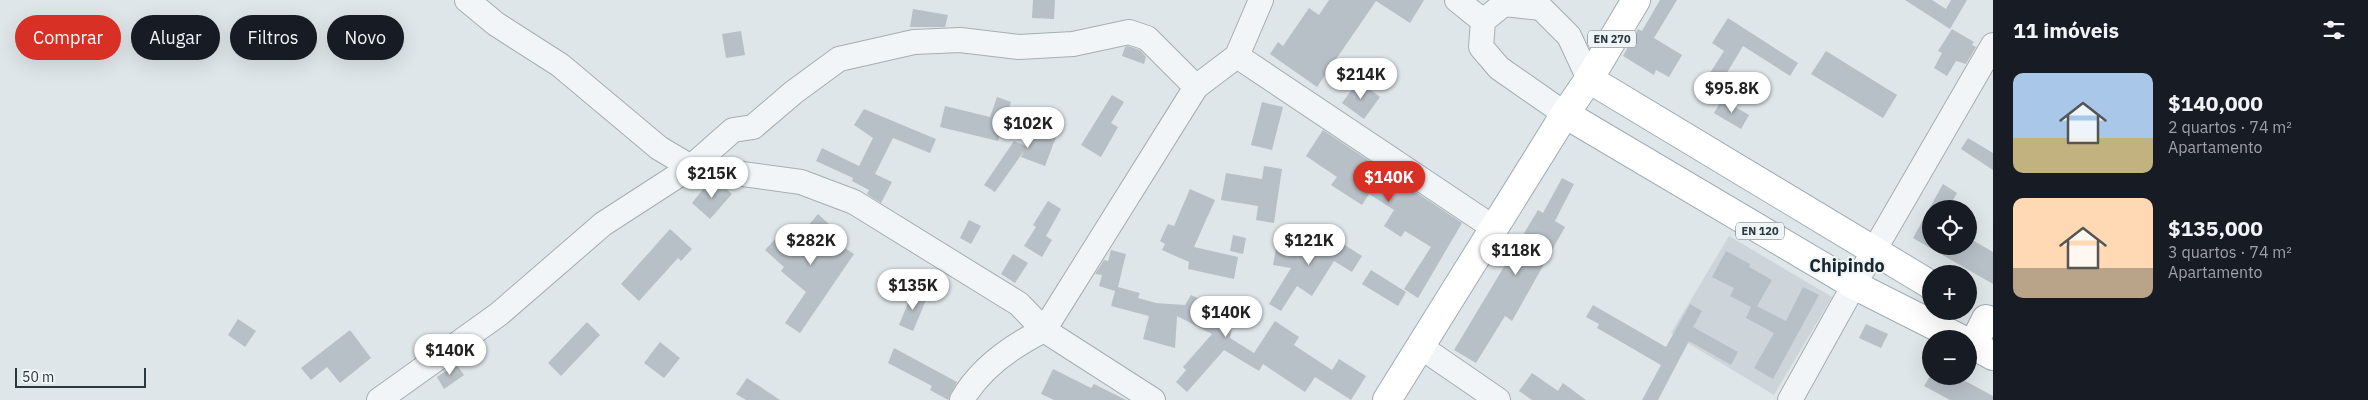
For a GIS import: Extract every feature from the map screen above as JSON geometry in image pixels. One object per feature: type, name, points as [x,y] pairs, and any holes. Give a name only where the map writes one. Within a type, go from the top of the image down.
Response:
[{"type":"main road","name":"EN 270","points":[[1589,79],[1636,0]]},
{"type":"main road","points":[[1387,400],[1422,347],[1564,114],[1589,79],[1875,249],[1922,279]]},
{"type":"main road","name":"EN 120","points":[[1564,114],[1854,285],[1943,330]]},
{"type":"main road","points":[[1690,190],[1712,153]]},
{"type":"main road","points":[[1977,335],[1982,317]]},
{"type":"street","points":[[467,0],[496,24],[560,65],[658,148],[691,167],[801,182],[854,202],[1019,304],[1044,330],[1153,400]]},
{"type":"street","points":[[962,400],[970,385],[1014,345],[1044,330],[1196,87],[1237,56],[1261,0]]},
{"type":"street","points":[[1457,0],[1483,21]]},
{"type":"street","points":[[1564,114],[1499,68],[1481,47],[1483,21],[1504,4],[1541,8],[1569,36],[1589,79]]},
{"type":"street","points":[[379,400],[499,314],[603,224],[691,167],[733,130],[752,127],[794,92],[839,59],[914,42],[960,40],[1019,47],[1073,44],[1129,32],[1147,38],[1196,87]]},
{"type":"street","points":[[1790,400],[1854,285],[1993,45]]},
{"type":"street","points":[[1237,56],[1494,228]]},
{"type":"street","points":[[1422,347],[1498,400]]},
{"type":"shaded area","points":[[1729,236],[1832,297],[1774,395],[1671,333]]},
{"type":"building","points":[[1033,0],[1055,0],[1054,19],[1032,18]]},
{"type":"building","points":[[1329,0],[1424,0],[1410,23],[1376,1],[1317,87],[1270,54],[1278,42],[1283,46],[1309,8],[1319,15]]},
{"type":"building","points":[[1660,0],[1677,0],[1654,38],[1682,55],[1669,77],[1656,70],[1654,75],[1623,56],[1638,29],[1642,31]]},
{"type":"building","points":[[1905,0],[1932,0],[1946,9],[1951,0],[1967,0],[1950,29]]},
{"type":"building","points":[[913,9],[948,15],[945,27],[910,27]]},
{"type":"building","points":[[1728,18],[1798,63],[1790,76],[1743,46],[1722,81],[1710,73],[1724,51],[1712,43]]},
{"type":"building","points":[[1952,29],[1974,42],[1972,45],[1976,47],[1966,64],[1956,61],[1947,76],[1934,68],[1942,53],[1938,51]]},
{"type":"building","points":[[741,31],[745,55],[726,58],[722,34]]},
{"type":"building","points":[[1128,46],[1140,50],[1146,57],[1144,64],[1122,56],[1125,47]]},
{"type":"building","points":[[1826,51],[1897,95],[1883,118],[1811,74]]},
{"type":"building","points":[[1358,81],[1380,97],[1364,119],[1342,103]]},
{"type":"building","points":[[1112,95],[1124,102],[1111,123],[1118,127],[1101,157],[1081,145]]},
{"type":"building","points":[[997,97],[1011,102],[998,141],[940,127],[945,106],[990,117]]},
{"type":"building","points":[[1722,99],[1749,115],[1741,129],[1714,113]]},
{"type":"building","points":[[1262,102],[1283,107],[1272,150],[1251,145]]},
{"type":"building","points":[[864,109],[936,139],[930,153],[893,138],[875,174],[892,182],[881,203],[867,194],[869,190],[852,181],[853,178],[816,161],[822,148],[859,166],[873,138],[854,125]]},
{"type":"building","points":[[1039,112],[1062,121],[1045,166],[1021,157],[1024,151],[995,192],[984,185],[1014,141],[1026,146]]},
{"type":"building","points":[[1323,130],[1462,223],[1418,298],[1404,289],[1431,247],[1405,231],[1401,237],[1384,226],[1394,210],[1369,194],[1362,205],[1331,185],[1337,177],[1306,156]]},
{"type":"building","points":[[1968,138],[1993,153],[1993,170],[1961,149]]},
{"type":"building","points":[[1264,166],[1282,169],[1274,223],[1256,220],[1258,206],[1221,200],[1226,173],[1262,179]]},
{"type":"building","points":[[1562,178],[1574,184],[1555,221],[1565,227],[1512,321],[1505,316],[1476,363],[1454,350],[1538,210],[1543,213]]},
{"type":"building","points":[[708,183],[722,185],[732,194],[710,219],[692,203]]},
{"type":"building","points":[[1943,184],[1957,193],[1953,200],[1934,200]]},
{"type":"building","points":[[1190,189],[1215,200],[1194,247],[1238,257],[1234,279],[1188,269],[1189,262],[1162,250],[1165,244],[1160,241],[1168,224],[1174,226]]},
{"type":"building","points":[[1048,201],[1061,209],[1046,236],[1052,240],[1042,257],[1024,246],[1036,227],[1033,225]]},
{"type":"building","points":[[818,214],[844,238],[839,244],[854,254],[800,333],[785,323],[806,292],[781,271],[784,267],[765,250],[782,232],[793,243]]},
{"type":"building","points":[[969,220],[981,226],[971,244],[960,238]]},
{"type":"building","points":[[1922,222],[1922,243],[1913,238]]},
{"type":"building","points":[[670,229],[692,249],[681,261],[678,258],[639,301],[621,284]]},
{"type":"building","points":[[1233,235],[1246,238],[1243,254],[1230,251]]},
{"type":"building","points":[[1329,235],[1362,256],[1352,272],[1334,261],[1312,296],[1297,286],[1281,311],[1269,304],[1291,268],[1273,265],[1278,238],[1322,247]]},
{"type":"building","points":[[1977,243],[1993,252],[1993,284],[1977,275],[1977,265],[1960,265],[1943,255],[1977,255]]},
{"type":"building","points":[[1111,250],[1126,254],[1118,287],[1140,293],[1138,298],[1156,303],[1185,305],[1191,295],[1220,309],[1222,296],[1237,299],[1230,338],[1254,353],[1275,321],[1299,337],[1294,345],[1332,370],[1339,359],[1366,376],[1351,400],[1315,377],[1305,392],[1263,364],[1259,371],[1224,350],[1187,392],[1176,382],[1186,370],[1183,367],[1212,334],[1177,316],[1175,348],[1143,339],[1149,316],[1111,306],[1115,291],[1099,286],[1102,275],[1095,274],[1104,260],[1108,261]]},
{"type":"building","points":[[1726,251],[1750,264],[1749,267],[1772,280],[1757,306],[1786,321],[1803,287],[1819,295],[1773,379],[1754,368],[1774,333],[1746,318],[1751,307],[1730,296],[1734,288],[1712,277]]},
{"type":"building","points":[[1013,254],[1028,263],[1015,283],[1001,274]]},
{"type":"building","points":[[1371,270],[1406,292],[1398,306],[1362,284]]},
{"type":"building","points":[[913,291],[927,298],[913,331],[899,325]]},
{"type":"building","points":[[1690,304],[1702,311],[1693,327],[1738,352],[1731,365],[1689,341],[1658,400],[1642,400],[1661,365],[1597,328],[1599,324],[1586,317],[1593,305],[1666,347]]},
{"type":"building","points":[[238,319],[256,331],[245,347],[228,335]]},
{"type":"building","points":[[587,322],[600,335],[561,376],[548,363]]},
{"type":"building","points":[[1866,324],[1888,334],[1881,348],[1859,338]]},
{"type":"building","points":[[350,330],[371,358],[340,383],[327,367],[311,380],[301,368]]},
{"type":"building","points":[[660,342],[680,358],[664,378],[644,363]]},
{"type":"building","points":[[894,348],[957,382],[948,400],[930,390],[932,386],[888,363]]},
{"type":"building","points":[[456,364],[464,375],[444,389],[437,377]]},
{"type":"building","points":[[1053,369],[1091,388],[1094,384],[1126,400],[1054,400],[1041,394]]},
{"type":"building","points":[[1532,373],[1558,391],[1563,383],[1586,400],[1532,400],[1519,391]]},
{"type":"building","points":[[747,378],[780,400],[746,400],[736,394]]},
{"type":"building","points":[[1973,385],[1993,396],[1993,400],[1950,400],[1924,386]]},
{"type":"district","name":"Chipindo","points":[[1847,265]]}]
